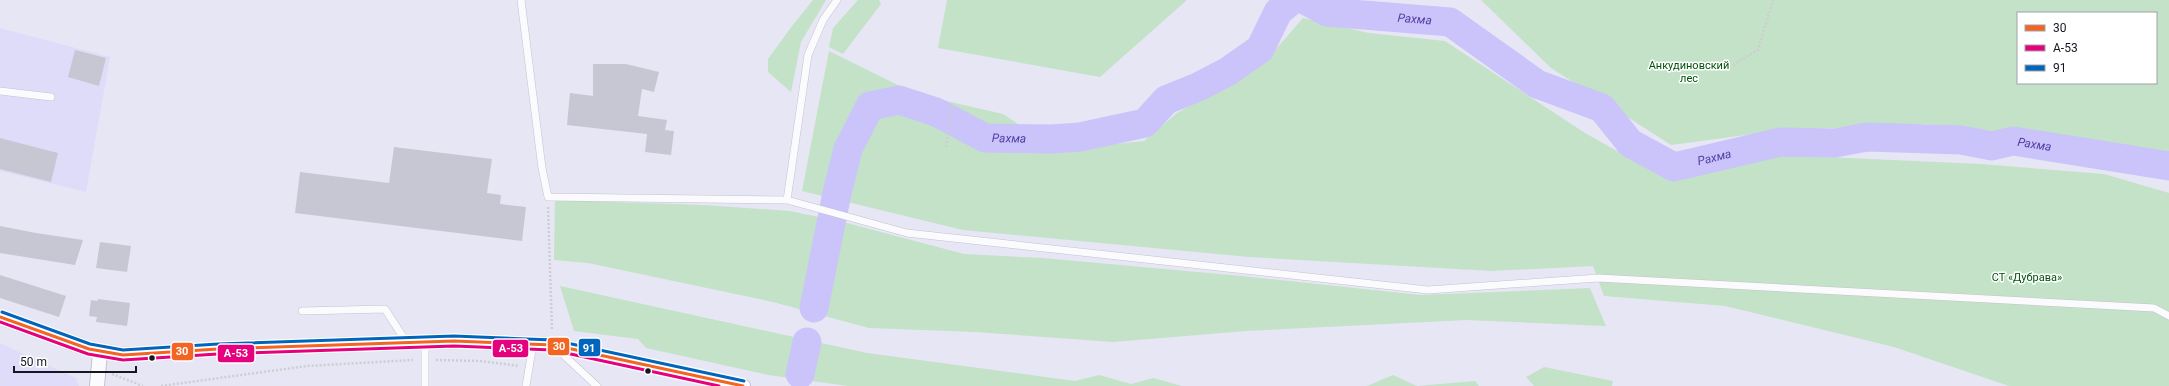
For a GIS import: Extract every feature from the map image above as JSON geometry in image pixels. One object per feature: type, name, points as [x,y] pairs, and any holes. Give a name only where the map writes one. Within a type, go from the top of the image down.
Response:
[{"type":"street","points":[[0,317],[100,352],[123,355],[152,355],[218,349],[407,342],[454,341],[553,345],[743,386]]},
{"type":"street","points":[[97,386],[100,352]]},
{"type":"lane","points":[[521,0],[542,168],[548,197],[787,200],[907,234],[1428,290],[1598,278],[2154,308],[2169,316]]},
{"type":"lane","points":[[787,200],[808,55],[823,20],[837,0]]},
{"type":"lane","points":[[0,91],[50,97]]},
{"type":"lane","points":[[302,311],[385,309],[407,342]]},
{"type":"lane","points":[[425,342],[425,386]]},
{"type":"lane","points":[[526,386],[533,344]]},
{"type":"lane","points":[[553,345],[597,386]]},
{"type":"path","points":[[1733,65],[1758,50],[1773,0]]},
{"type":"path","points":[[946,147],[952,104]]},
{"type":"path","points":[[548,197],[553,345]]},
{"type":"path","points":[[161,386],[307,366],[426,359],[480,361],[529,368]]},
{"type":"path","points":[[98,369],[143,386]]},
{"type":"shaded area","points":[[0,28],[110,57],[86,192],[0,171]]},
{"type":"shaded area","points":[[0,343],[76,378],[79,386],[0,386]]},
{"type":"green space","points":[[813,0],[826,0],[801,42],[791,92],[768,72],[768,59]]},
{"type":"green space","points":[[858,0],[879,0],[881,4],[843,54],[829,47],[833,28]]},
{"type":"green space","points":[[947,0],[1187,0],[1100,77],[938,48]]},
{"type":"green space","name":"Анкудиновский лес","points":[[1481,0],[2169,0],[2169,157],[1927,124],[1784,130],[1671,145],[1551,68]]},
{"type":"green space","name":"СТ «Дубрава»","points":[[1303,18],[1369,33],[1445,41],[1585,133],[1667,179],[1782,155],[1981,164],[2104,174],[2169,193],[2169,386],[2009,386],[1894,347],[1725,306],[1604,296],[1593,266],[1491,271],[1249,257],[963,230],[802,191],[829,51],[916,94],[1003,114],[1057,150],[1144,141],[1177,113],[1263,64]]},
{"type":"green space","points":[[555,200],[704,205],[790,211],[847,223],[964,254],[1043,258],[1241,276],[1421,295],[1590,288],[1606,326],[1466,320],[1246,331],[1113,342],[975,332],[869,328],[773,302],[588,263],[554,260]]},
{"type":"green space","points":[[560,286],[867,353],[1075,381],[1099,375],[1131,384],[1153,378],[1182,386],[848,386],[768,375],[646,348],[638,339],[574,331]]},
{"type":"green space","points":[[1544,367],[1613,381],[1612,386],[1534,386],[1526,377]]},
{"type":"green space","points":[[1393,375],[1417,386],[1367,386]]},
{"type":"green space","points":[[1475,381],[1479,386],[1417,386]]},
{"type":"building","points":[[75,50],[106,58],[99,86],[68,77]]},
{"type":"building","points":[[593,64],[626,64],[659,72],[654,92],[642,89],[638,116],[667,120],[665,130],[674,131],[671,155],[645,152],[647,134],[567,125],[570,93],[593,96]]},
{"type":"building","points":[[0,138],[58,153],[51,182],[0,169]]},
{"type":"building","points":[[394,147],[492,159],[487,193],[501,195],[500,204],[526,207],[522,241],[295,213],[300,172],[389,183]]},
{"type":"building","points":[[0,226],[83,240],[75,265],[0,253]]},
{"type":"building","points":[[100,242],[131,246],[127,272],[96,268]]},
{"type":"building","points":[[0,275],[66,296],[59,317],[0,298]]},
{"type":"building","points":[[98,299],[130,303],[127,326],[96,322],[97,317],[89,316],[91,300],[97,301]]},
{"type":"waterway","name":"Рахма","points":[[814,308],[837,193],[848,149],[870,106],[899,100],[936,112],[985,138],[1052,139],[1080,137],[1145,123],[1166,100],[1198,87],[1227,72],[1260,49],[1278,12],[1292,0]]},
{"type":"waterway","name":"Рахма","points":[[1305,0],[1327,12],[1450,22],[1537,84],[1602,108],[1630,143],[1674,167],[1780,142],[1835,143],[1867,137],[1961,140],[1992,146],[2013,141],[2169,166]]},
{"type":"waterway","name":"Рахма","points":[[800,374],[807,342]]},
{"type":"transit line","name":"91","points":[[2,312],[90,344],[123,350],[218,344],[454,336],[553,340],[744,381]]},
{"type":"transit line","name":"30","points":[[0,317],[89,349],[123,355],[218,349],[454,341],[553,345],[743,386]]},
{"type":"transit line","name":"А-53","points":[[0,322],[88,354],[123,360],[218,354],[454,346],[552,350],[719,386]]}]
